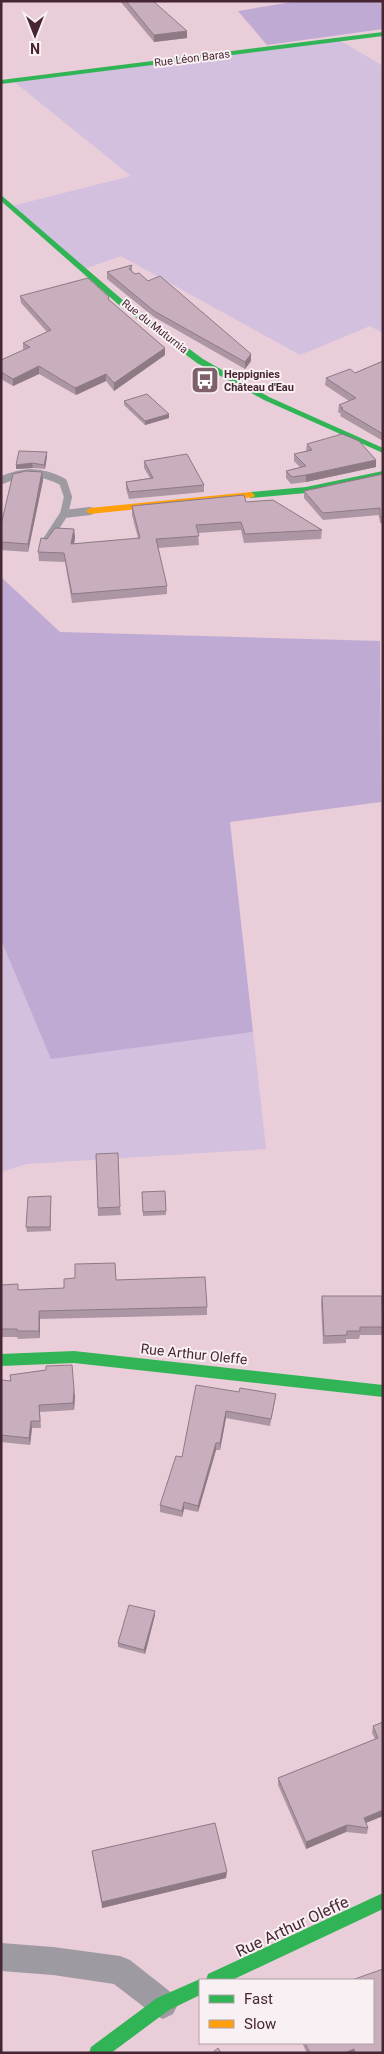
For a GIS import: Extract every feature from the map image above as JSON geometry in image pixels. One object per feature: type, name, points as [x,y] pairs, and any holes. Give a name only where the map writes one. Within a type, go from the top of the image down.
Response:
[{"type":"street","name":"Rue Léon Baras","points":[[1,82],[383,34]]},
{"type":"street","name":"Rue du Muturnia","points":[[1,197],[142,318],[199,360],[272,401],[383,450]]},
{"type":"street","points":[[90,511],[306,490],[383,473]]},
{"type":"street","name":"Rue Arthur Oleffe","points":[[1,1360],[74,1357],[383,1391]]},
{"type":"street","name":"Rue Arthur Oleffe","points":[[216,1979],[383,1901]]},
{"type":"street","points":[[1,1957],[53,1961],[120,1970],[163,2004]]},
{"type":"street","points":[[97,2053],[163,2004],[199,1987]]},
{"type":"lane","points":[[2,480],[22,471],[50,474],[63,482],[68,497],[64,514],[45,543]]},
{"type":"lane","points":[[64,514],[90,511]]},
{"type":"shaded area","points":[[298,1],[383,1],[383,29],[267,45],[238,11]]},
{"type":"shaded area","points":[[339,40],[383,66],[383,333],[370,326],[300,355],[121,256],[84,269],[12,206],[131,176],[12,80]]},
{"type":"shaded area","points":[[1,577],[60,632],[380,641],[381,802],[230,822],[253,1032],[51,1059],[1,940]]},
{"type":"shaded area","points":[[1,940],[51,1058],[253,1032],[266,1149],[27,1164],[1,1172]]},
{"type":"building","points":[[126,1],[153,1],[187,31],[154,35]]},
{"type":"building","points":[[132,265],[129,269],[135,274],[139,273],[148,281],[160,276],[251,354],[245,362],[154,311],[107,272]]},
{"type":"building","points":[[88,278],[109,297],[108,299],[165,348],[114,383],[106,374],[75,388],[39,366],[13,379],[1,372],[1,360],[30,347],[23,343],[51,330],[20,296]]},
{"type":"building","points":[[383,361],[383,434],[341,409],[343,408],[339,405],[356,398],[326,378],[350,369],[355,373]]},
{"type":"building","points":[[147,394],[169,414],[145,421],[124,401]]},
{"type":"building","points":[[342,434],[359,441],[376,460],[292,477],[286,471],[306,466],[294,454],[312,450],[307,444]]},
{"type":"building","points":[[19,451],[47,452],[44,465],[32,463],[16,465]]},
{"type":"building","points":[[187,454],[204,485],[129,492],[126,482],[153,478],[144,461]]},
{"type":"building","points":[[26,471],[42,472],[28,544],[1,542],[1,525],[13,474]]},
{"type":"building","points":[[383,474],[383,517],[380,517],[380,508],[323,513],[304,491]]},
{"type":"building","points":[[244,495],[246,502],[273,500],[322,530],[245,534],[241,522],[196,525],[199,536],[156,539],[167,586],[72,594],[64,553],[38,552],[41,538],[47,539],[55,528],[74,529],[71,544],[140,538],[132,506]]},
{"type":"building","points":[[118,1153],[120,1207],[98,1208],[96,1154]]},
{"type":"building","points":[[165,1191],[166,1211],[143,1212],[142,1192]]},
{"type":"building","points":[[51,1196],[50,1227],[26,1227],[28,1197]]},
{"type":"building","points":[[115,1263],[116,1280],[205,1277],[207,1307],[39,1311],[39,1331],[1,1329],[1,1285],[18,1284],[18,1290],[64,1288],[64,1279],[75,1278],[75,1264]]},
{"type":"building","points":[[322,1296],[382,1296],[383,1327],[360,1327],[360,1331],[347,1331],[347,1335],[324,1336]]},
{"type":"building","points":[[72,1365],[73,1403],[39,1405],[40,1421],[31,1421],[29,1438],[1,1435],[1,1380],[11,1381],[10,1375],[46,1370],[46,1366]]},
{"type":"building","points":[[196,1385],[239,1392],[240,1388],[276,1394],[271,1419],[226,1411],[220,1443],[216,1443],[198,1506],[184,1502],[182,1511],[160,1505],[176,1456],[182,1457]]},
{"type":"building","points":[[129,1605],[155,1611],[144,1650],[118,1643]]},
{"type":"building","points":[[383,1722],[383,1810],[364,1818],[368,1828],[347,1825],[306,1842],[278,1778],[378,1738],[373,1726]]},
{"type":"building","points":[[215,1823],[227,1872],[102,1902],[92,1851]]},
{"type":"building","points":[[383,1969],[383,2053],[355,2053],[354,2049],[345,2053],[310,2053],[306,2044],[374,2044],[374,1979],[355,1979]]},
{"type":"building","points":[[218,2048],[221,2053],[212,2053]]},
{"type":"traffic: fast","points":[[1,82],[383,34]]},
{"type":"traffic: fast","points":[[1,197],[122,303],[173,343],[200,361],[267,399],[383,451]]},
{"type":"traffic: fast","points":[[251,495],[306,490],[383,473]]},
{"type":"traffic: fast","points":[[1,1360],[74,1357],[383,1391]]},
{"type":"traffic: fast","points":[[216,1979],[383,1901]]},
{"type":"traffic: fast","points":[[97,2053],[163,2004],[199,1987]]},
{"type":"traffic: slow","points":[[90,511],[251,495]]},
{"type":"place","name":"Heppignies Château d'Eau","points":[[205,380]]}]
